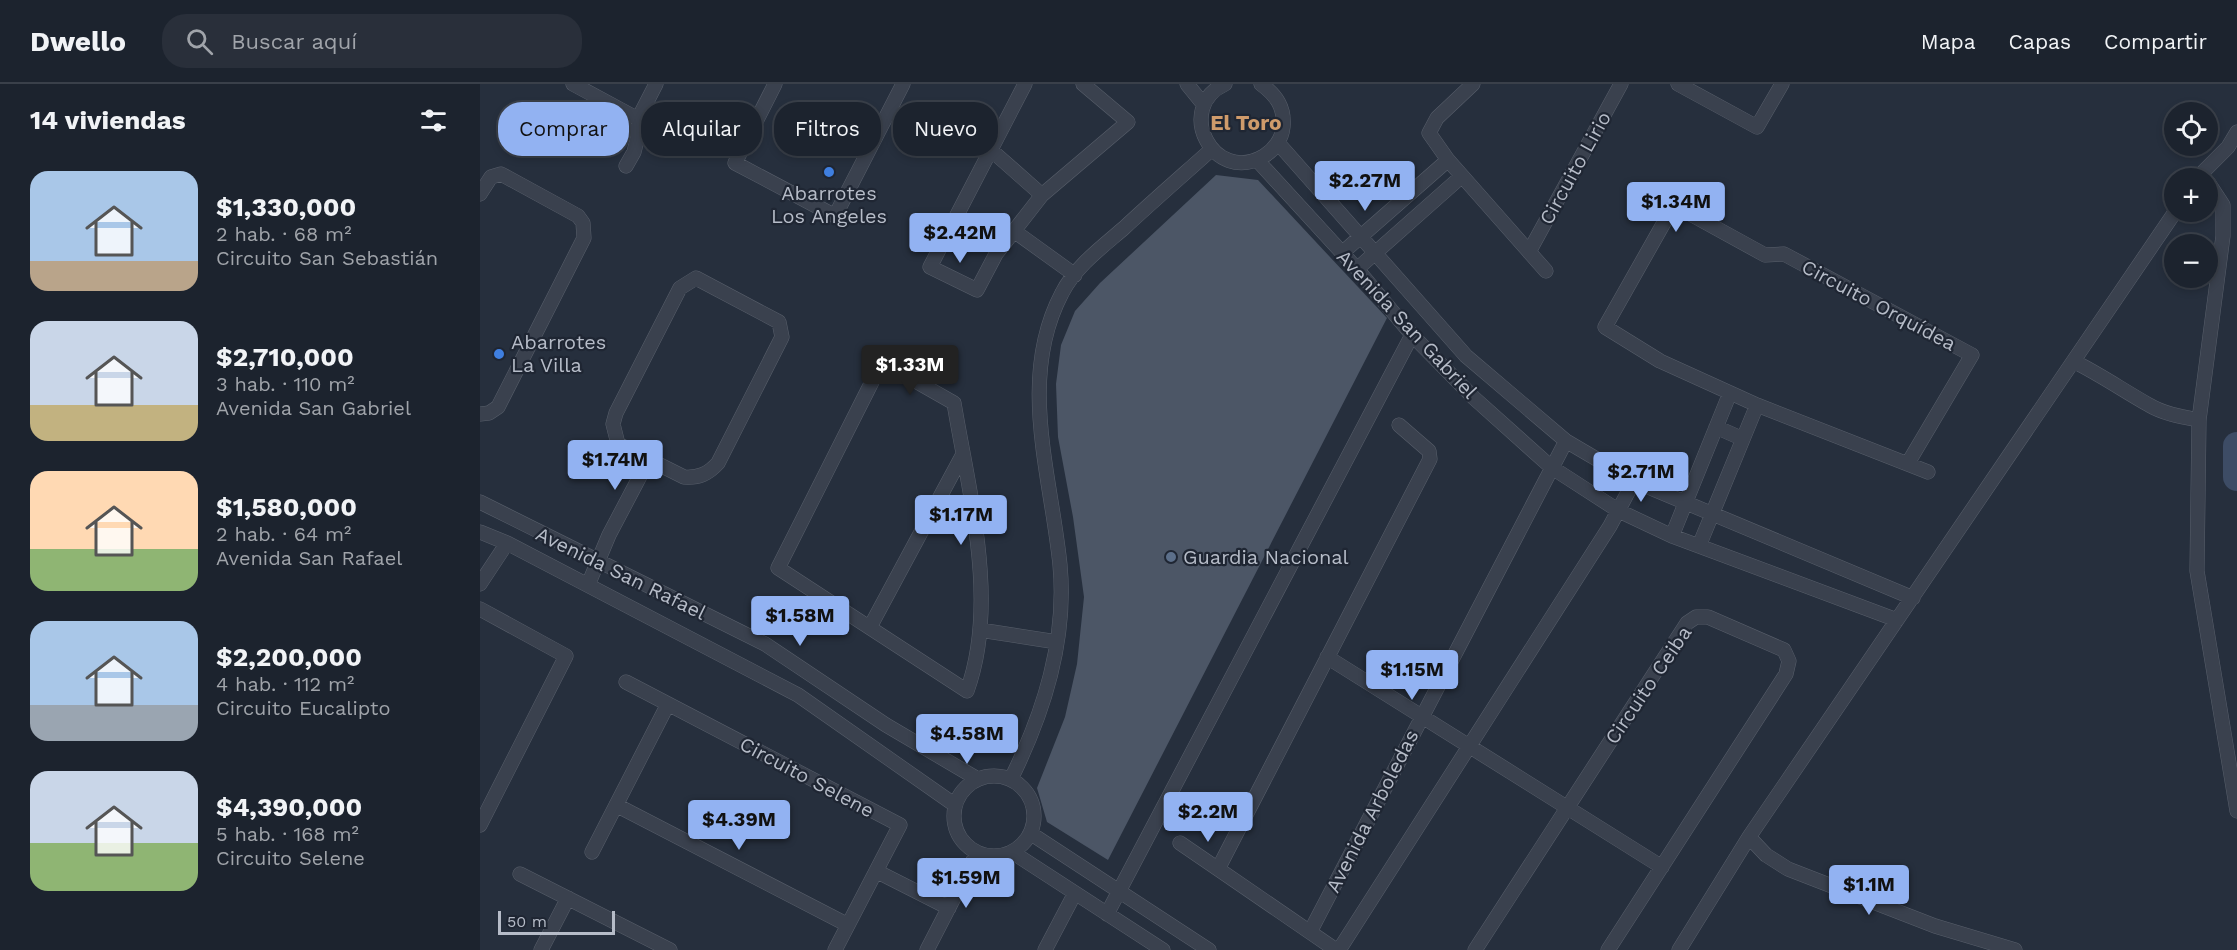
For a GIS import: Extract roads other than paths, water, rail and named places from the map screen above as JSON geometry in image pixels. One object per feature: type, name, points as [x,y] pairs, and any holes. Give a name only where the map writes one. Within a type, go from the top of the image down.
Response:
[{"type":"street","points":[[573,84],[638,119]]},
{"type":"street","points":[[626,166],[636,144],[638,119],[656,84]]},
{"type":"street","points":[[775,84],[735,163],[835,216],[903,84]]},
{"type":"street","points":[[998,136],[1025,84]]},
{"type":"street","points":[[988,156],[930,267],[977,290],[996,254],[1042,195],[1128,122],[1083,84]]},
{"type":"street","points":[[1187,84],[1204,105]]},
{"type":"street","points":[[1225,84],[1211,94],[1204,105],[1201,118],[1202,132],[1212,149],[1230,161],[1243,163],[1257,160],[1269,153],[1278,143],[1283,130],[1284,116],[1271,86]]},
{"type":"street","name":"Circuito Lirio","points":[[1473,84],[1431,125],[1429,133],[1448,160],[1546,271]]},
{"type":"street","name":"Circuito Lirio","points":[[1529,252],[1621,84]]},
{"type":"street","points":[[1678,84],[1757,128],[1782,84]]},
{"type":"street","points":[[2210,168],[2237,132]]},
{"type":"street","name":"Avenida San Gabriel","points":[[1278,143],[1466,356],[1566,441],[1634,481],[1912,598]]},
{"type":"street","points":[[1011,779],[1028,744],[1051,678],[1057,642],[1060,566],[1038,421],[1040,376],[1048,322],[1063,291],[1088,259],[1212,149]]},
{"type":"street","points":[[998,156],[1042,195]]},
{"type":"street","name":"Avenida San Gabriel","points":[[1257,160],[1357,269],[1412,335],[1474,398],[1551,467],[1619,511],[1672,536],[1897,620]]},
{"type":"street","points":[[1342,254],[1448,160]]},
{"type":"street","points":[[480,194],[491,177],[501,174],[578,216],[583,223],[584,238],[498,407],[489,413],[480,414]]},
{"type":"street","points":[[1357,269],[1462,176]]},
{"type":"street","points":[[1425,181],[1438,197]]},
{"type":"street","name":"Circuito Orquídea","points":[[1652,193],[1764,255],[1784,254],[1972,355],[1908,463]]},
{"type":"street","points":[[2218,199],[2223,205],[2223,236],[2199,420],[2197,571],[2237,811]]},
{"type":"street","points":[[1674,205],[1605,327],[1660,361],[1730,393],[1928,472]]},
{"type":"street","points":[[1679,950],[1749,837],[2168,222]]},
{"type":"street","points":[[1014,231],[1075,275]]},
{"type":"street","points":[[696,278],[779,322],[782,337],[718,463],[709,473],[684,477],[648,461],[618,444],[614,424],[616,412],[680,288],[696,278]]},
{"type":"street","points":[[1107,914],[1412,335]]},
{"type":"street","points":[[882,362],[954,403],[976,537],[981,606],[978,662],[968,691],[870,627],[778,568],[882,362]]},
{"type":"street","points":[[2075,362],[2127,390],[2150,406],[2175,416],[2199,420]]},
{"type":"street","points":[[1672,536],[1730,393]]},
{"type":"street","points":[[1699,546],[1757,405]]},
{"type":"street","points":[[1218,869],[1430,459],[1429,451],[1399,425]]},
{"type":"street","points":[[1716,427],[1743,439]]},
{"type":"street","name":"Avenida Arboledas","points":[[1310,932],[1566,441]]},
{"type":"street","points":[[870,627],[962,456]]},
{"type":"street","points":[[588,585],[609,535],[648,461]]},
{"type":"street","name":"Avenida Arboledas","points":[[1337,950],[1619,511],[1634,481]]},
{"type":"street","name":"Avenida San Rafael","points":[[480,502],[765,644],[885,726],[976,778]]},
{"type":"street","name":"Avenida San Rafael","points":[[480,532],[507,543],[798,695],[955,805]]},
{"type":"street","points":[[480,584],[507,543]]},
{"type":"street","points":[[480,609],[566,656],[480,825]]},
{"type":"street","name":"Circuito Ceiba","points":[[1475,950],[1687,623],[1696,617],[1708,617],[1784,650],[1789,661],[1786,675],[1608,950]]},
{"type":"street","points":[[980,630],[1057,642]]},
{"type":"street","points":[[1327,657],[1662,867]]},
{"type":"street","name":"Circuito Selene","points":[[626,682],[900,825],[836,950]]},
{"type":"street","points":[[592,852],[668,704]]},
{"type":"street","points":[[997,775],[1011,779],[1022,786],[1032,802],[1034,821],[1030,833],[1012,852],[1000,856],[977,853],[964,844],[956,832],[953,819],[955,805],[961,792],[976,778],[997,775]]},
{"type":"street","points":[[616,805],[849,925]]},
{"type":"street","points":[[1030,833],[1209,950]]},
{"type":"street","points":[[1749,837],[1766,855],[1788,869],[1935,926],[2015,950]]},
{"type":"street","points":[[1180,843],[1337,950]]},
{"type":"street","points":[[1012,852],[1162,950]]},
{"type":"street","points":[[927,950],[977,853]]},
{"type":"street","points":[[876,871],[949,908]]},
{"type":"street","points":[[520,874],[670,950]]},
{"type":"street","points":[[1045,950],[1075,893]]},
{"type":"street","points":[[541,950],[568,898]]},
{"type":"waterway","points":[[2237,446],[2237,477]]},
{"type":"place","name":"Abarrotes Los Angeles","points":[[829,172]]},
{"type":"place","name":"Abarrotes La Villa","points":[[499,354]]},
{"type":"place","name":"Guardia Nacional","points":[[1171,557]]},
{"type":"district","name":"El Toro","points":[[1246,123]]}]
